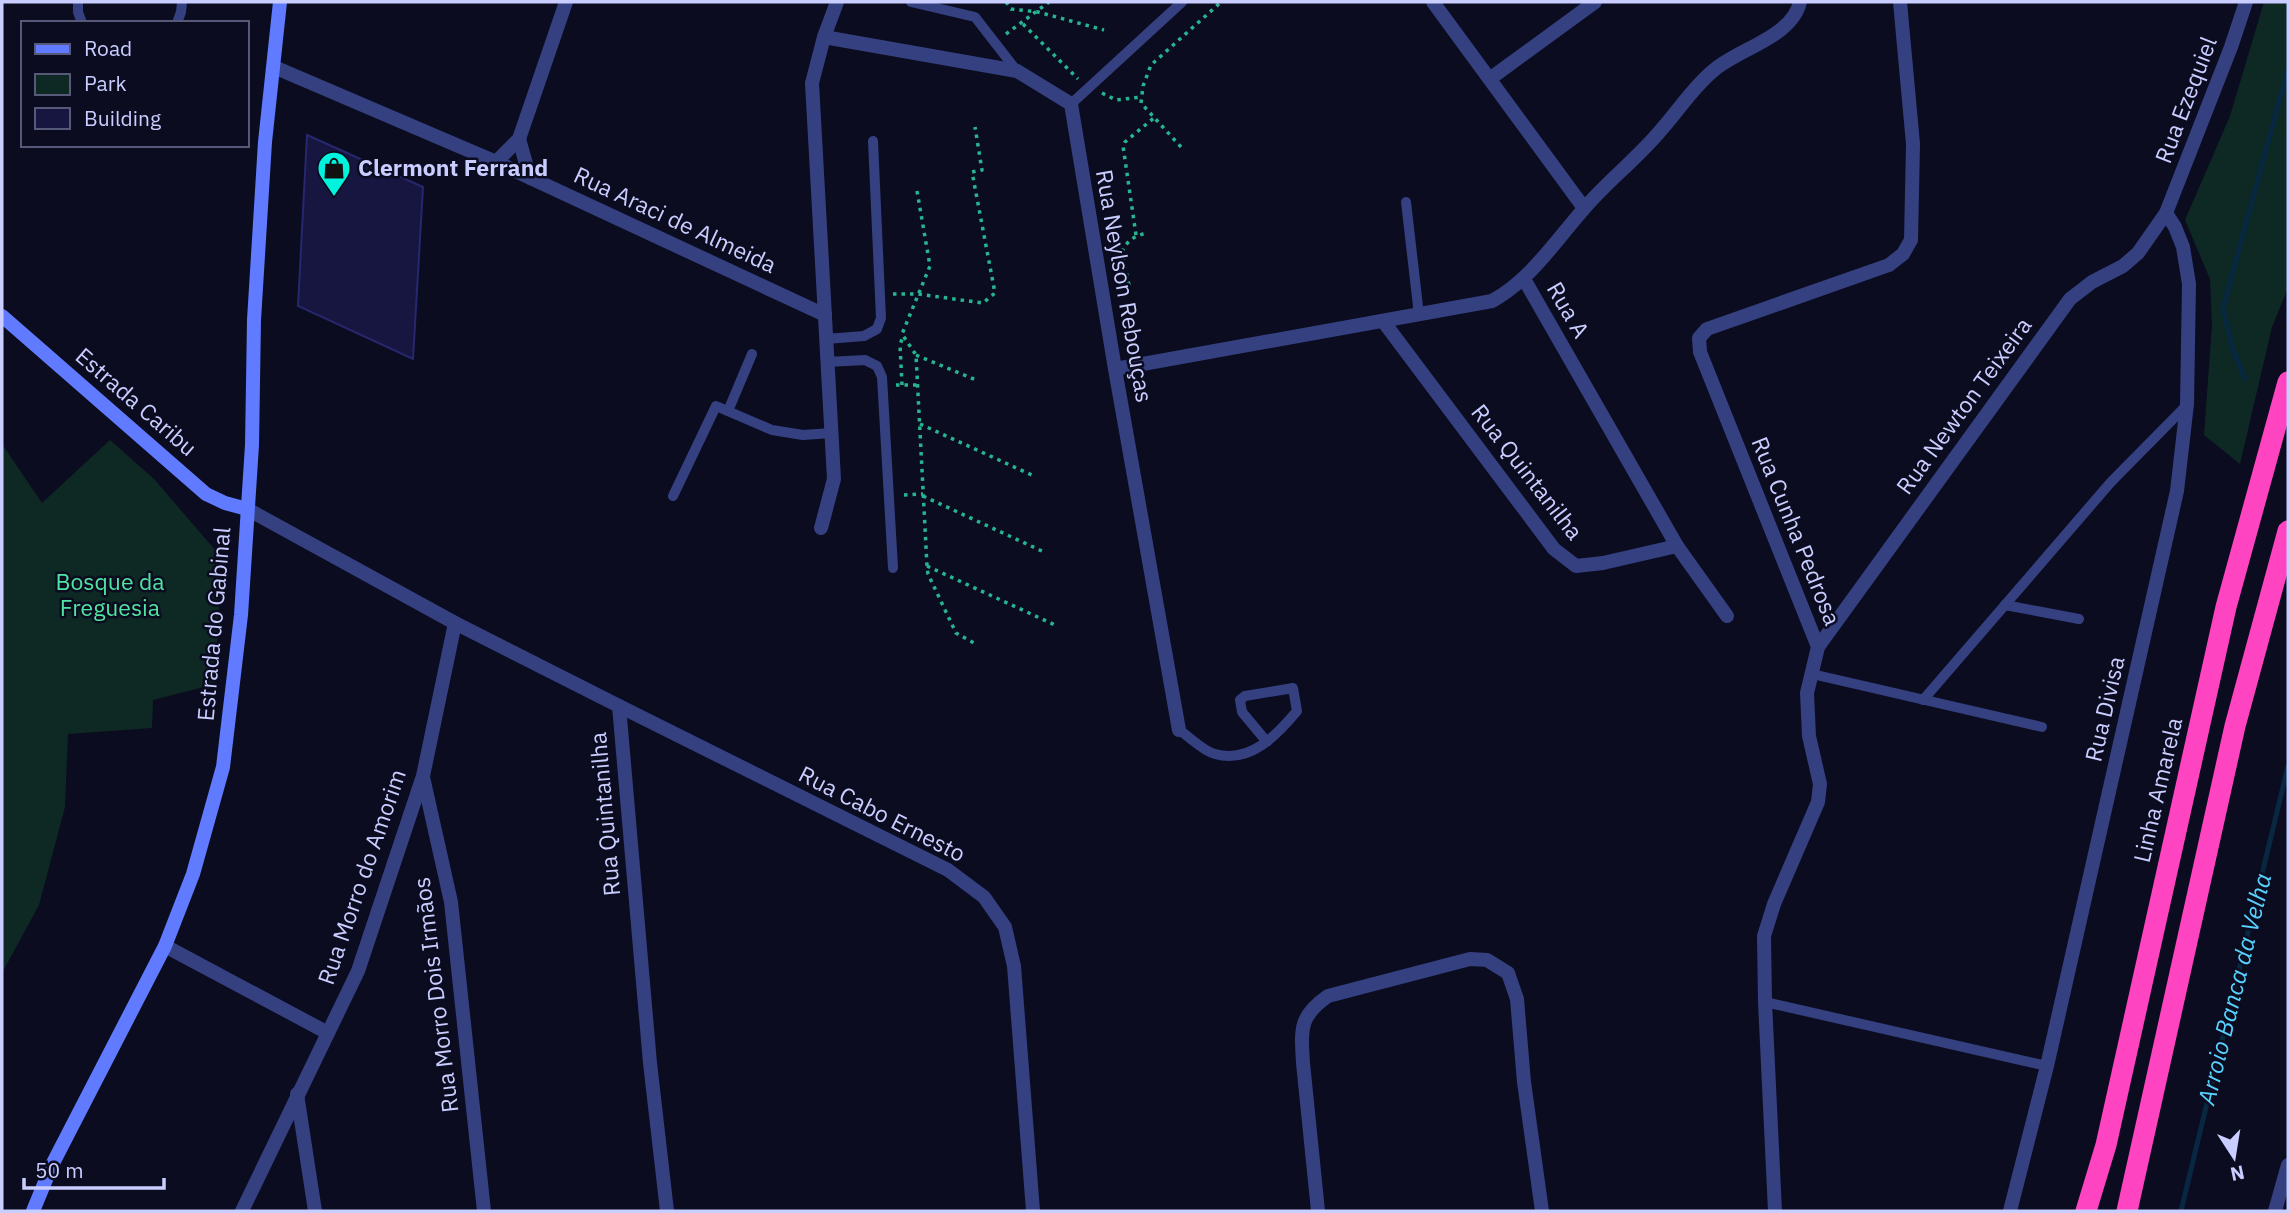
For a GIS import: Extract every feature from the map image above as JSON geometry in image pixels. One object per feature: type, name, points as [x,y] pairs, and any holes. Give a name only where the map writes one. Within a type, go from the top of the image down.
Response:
[{"type":"highway","name":"Linha Amarela","points":[[2086,1211],[2106,1144],[2226,607],[2288,382]]},
{"type":"highway","points":[[2127,1211],[2235,726],[2288,531]]},
{"type":"main road","name":"Estrada do Gabinal","points":[[33,1211],[52,1164],[165,946],[192,874],[223,767],[241,615],[253,421],[254,320],[263,169],[280,2]]},
{"type":"main road","name":"Estrada Caribu","points":[[2,316],[206,494],[247,509]]},
{"type":"street","points":[[496,162],[519,139],[566,2]]},
{"type":"street","points":[[821,528],[834,480],[813,83],[824,37],[837,2]]},
{"type":"street","points":[[1433,2],[1584,208]]},
{"type":"street","points":[[1491,78],[1595,2]]},
{"type":"street","points":[[1524,279],[1584,208],[1654,138],[1714,69],[1741,51],[1782,30],[1798,12],[1800,2]]},
{"type":"street","name":"Rua Cunha Pedrosa","points":[[1776,1211],[1764,936],[1774,904],[1818,802],[1820,784],[1809,736],[1807,693],[1818,647],[1700,352],[1699,338],[1707,329],[1889,265],[1903,254],[1911,240],[1913,144],[1900,2]]},
{"type":"street","name":"Rua Ezequiel","points":[[2166,213],[2246,2]]},
{"type":"street","points":[[824,37],[1017,71],[1071,104]]},
{"type":"street","name":"Rua Araci de Almeida","points":[[274,67],[496,162],[825,314]]},
{"type":"street","name":"Rua Neylson Rebouças","points":[[1071,104],[1179,730]]},
{"type":"street","points":[[519,139],[530,178]]},
{"type":"street","name":"Rua Newton Teixeira","points":[[1818,647],[2070,299],[2092,282],[2123,266],[2138,253],[2166,213]]},
{"type":"street","name":"Rua Divisa","points":[[2010,1211],[2047,1066],[2177,491],[2187,404],[2189,284],[2183,247],[2166,213]]},
{"type":"street","name":"Rua A","points":[[1115,369],[1492,301],[1524,279],[1677,546],[1727,616]]},
{"type":"street","name":"Rua Quintanilha","points":[[1383,321],[1554,549],[1576,566],[1603,563],[1677,546]]},
{"type":"street","name":"Rua Quintanilha","points":[[247,509],[455,623],[619,706],[650,1063],[667,1211]]},
{"type":"street","name":"Rua Morro do Amorim","points":[[242,1211],[358,971],[423,776],[455,623]]},
{"type":"street","name":"Rua Cabo Ernesto","points":[[619,706],[948,870],[984,897],[1005,927],[1014,967],[1033,1211]]},
{"type":"street","name":"Rua Morro Dois Irmãos","points":[[423,776],[451,902],[484,1211]]},
{"type":"street","points":[[165,946],[328,1033]]},
{"type":"street","points":[[1318,1211],[1303,1063],[1304,1021],[1314,1006],[1328,996],[1470,959],[1488,960],[1508,973],[1517,999],[1524,1082],[1542,1211]]},
{"type":"street","points":[[297,1094],[316,1211]]},
{"type":"street","points":[[2275,1211],[2288,1165]]},
{"type":"lane","points":[[78,2],[81,21]]},
{"type":"lane","points":[[178,21],[182,2]]},
{"type":"lane","points":[[911,2],[975,17],[1017,71]]},
{"type":"lane","points":[[1071,104],[1182,2]]},
{"type":"lane","points":[[826,339],[864,336],[877,329],[881,318],[873,141]]},
{"type":"lane","points":[[1406,202],[1419,315]]},
{"type":"lane","points":[[728,411],[752,355]]},
{"type":"lane","points":[[827,362],[865,360],[877,366],[882,377],[892,568]]},
{"type":"lane","points":[[1923,700],[2111,482],[2187,404]]},
{"type":"lane","points":[[673,496],[716,406],[772,430],[803,435],[832,433]]},
{"type":"lane","points":[[2005,605],[2079,619]]},
{"type":"lane","points":[[1812,674],[2042,727]]},
{"type":"lane","points":[[1179,730],[1214,754],[1249,754],[1266,742],[1297,711],[1293,688],[1245,696],[1240,700],[1244,716],[1266,742]]},
{"type":"lane","points":[[1765,1002],[2047,1066]]},
{"type":"path","points":[[1006,2],[1011,9],[1038,12],[1104,30]]},
{"type":"path","points":[[995,42],[1023,24],[1049,2]]},
{"type":"path","points":[[1181,147],[1141,103],[1143,86],[1151,65],[1221,2]]},
{"type":"path","points":[[1023,24],[1093,92],[1106,94],[1116,100],[1142,97]]},
{"type":"path","points":[[1136,235],[1122,146],[1155,117]]},
{"type":"path","points":[[890,300],[894,294],[918,294],[983,303],[995,293],[972,172],[982,170],[975,127]]},
{"type":"path","points":[[902,385],[902,336],[930,266],[917,191]]},
{"type":"path","points":[[1129,285],[1122,252],[1136,235],[1144,234]]},
{"type":"path","points":[[902,336],[916,355],[976,380]]},
{"type":"path","points":[[916,355],[928,574],[956,633],[974,643]]},
{"type":"path","points":[[896,385],[918,385]]},
{"type":"path","points":[[920,424],[1034,476]]},
{"type":"path","points":[[888,495],[923,495],[1044,552]]},
{"type":"path","points":[[927,566],[1055,625]]},
{"type":"green space","points":[[2264,2],[2288,2],[2288,288],[2272,327],[2240,464],[2204,435],[2212,325],[2210,279],[2185,220],[2230,116]]},
{"type":"green space","name":"Bosque da Freguesia","points":[[110,440],[154,479],[216,551],[220,589],[215,684],[153,700],[152,728],[68,734],[65,807],[39,905],[2,973],[2,444],[42,503]]},
{"type":"building","points":[[307,135],[423,187],[413,359],[298,306]]},
{"type":"waterway","name":"Arroio Banca da Velha","points":[[2245,379],[2232,347],[2223,308],[2288,69]]},
{"type":"waterway","name":"Arroio Banca da Velha","points":[[2181,1211],[2288,766]]},
{"type":"place","name":"Clermont Ferrand","points":[[334,198]]}]
